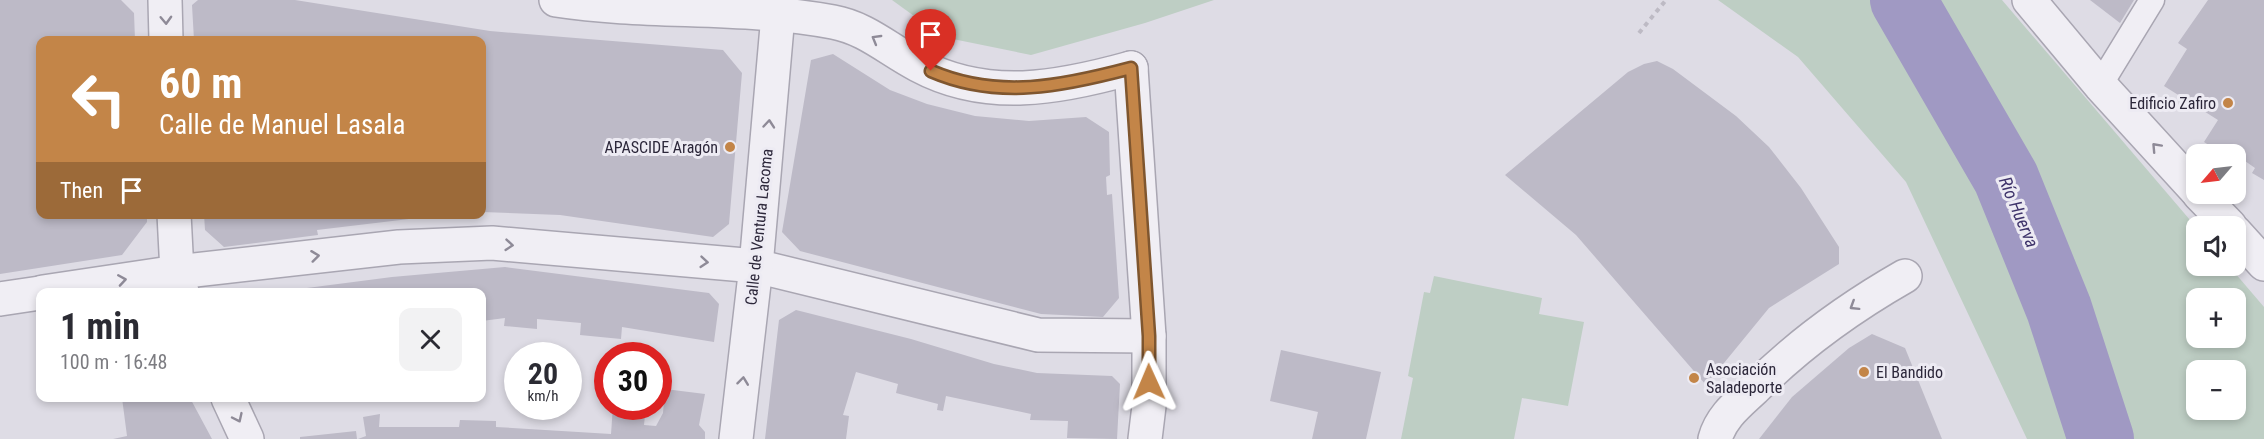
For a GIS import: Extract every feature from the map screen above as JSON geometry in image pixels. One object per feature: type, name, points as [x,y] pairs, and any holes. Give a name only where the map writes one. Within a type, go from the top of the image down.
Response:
[{"type":"street","points":[[165,0],[166,36]]},
{"type":"street","points":[[556,0],[778,15],[836,22],[859,29],[918,65],[971,85],[1033,89],[1082,81],[1131,68],[1149,336],[1149,406],[1145,439]]},
{"type":"street","points":[[2029,0],[2100,85],[2186,179]]},
{"type":"street","points":[[2100,85],[2152,0]]},
{"type":"street","name":"Calle de Ventura Lacoma","points":[[736,439],[756,266],[778,15]]},
{"type":"street","points":[[2209,204],[2220,216]]},
{"type":"street","points":[[174,219],[180,282]]},
{"type":"street","points":[[105,288],[180,282],[399,247],[492,243],[756,266],[1038,335],[1149,336]]},
{"type":"street","points":[[2246,244],[2264,264]]},
{"type":"street","points":[[1715,439],[1725,416],[1807,339],[1843,313],[1905,276]]},
{"type":"street","points":[[0,299],[36,294]]},
{"type":"street","points":[[230,402],[247,439]]},
{"type":"path","points":[[1639,33],[1666,0]]},
{"type":"shaded area","points":[[892,0],[1214,0],[1145,23],[1031,55],[943,37]]},
{"type":"shaded area","points":[[1718,0],[2002,0],[2187,216],[2186,276],[2238,276],[2264,307],[2264,439],[2027,439],[1906,182],[1798,57]]},
{"type":"shaded area","points":[[1434,276],[1542,298],[1539,314],[1584,322],[1568,406],[1522,398],[1514,439],[1401,439],[1413,378],[1408,376],[1424,292],[1430,293]]},
{"type":"building","points":[[0,0],[121,0],[134,13],[135,36],[36,36],[36,219],[147,219],[147,222],[122,255],[0,274]]},
{"type":"building","points":[[198,0],[295,0],[490,31],[723,50],[742,73],[729,224],[713,237],[560,215],[486,212],[486,36],[194,36],[192,5]]},
{"type":"building","points":[[2090,0],[2134,0],[2120,23]]},
{"type":"building","name":"Edificio Zafiro","points":[[2208,0],[2264,0],[2264,180],[2252,173],[2255,168],[2246,162],[2246,144],[2207,144],[2204,142],[2218,120],[2164,86],[2187,49],[2178,43]]},
{"type":"building","points":[[833,54],[890,90],[927,104],[975,116],[1029,121],[1086,117],[1109,132],[1110,175],[1106,177],[1107,195],[1112,194],[1119,298],[1103,317],[1041,314],[800,251],[782,232],[811,60]]},
{"type":"building","points":[[1657,61],[1673,69],[1736,116],[1769,147],[1801,188],[1839,247],[1839,264],[1769,308],[1706,385],[1576,235],[1505,175],[1628,72],[1644,64]]},
{"type":"building","points":[[204,219],[409,219],[317,230],[318,235],[224,247],[205,230]]},
{"type":"building","points":[[505,267],[709,293],[719,304],[714,342],[622,327],[621,339],[580,335],[581,323],[537,319],[537,329],[504,326],[505,318],[486,320],[486,288],[307,288],[392,277]]},
{"type":"building","points":[[796,310],[911,339],[994,364],[1037,373],[1112,376],[1120,384],[1117,439],[1067,438],[1068,421],[1030,420],[1031,414],[946,396],[943,411],[937,410],[938,404],[896,393],[898,384],[856,372],[843,415],[849,416],[846,439],[765,439],[779,320]]},
{"type":"building","points":[[1872,334],[1905,348],[1942,439],[1759,439],[1792,397],[1849,348]]},
{"type":"building","points":[[1281,350],[1381,372],[1366,439],[1312,439],[1318,412],[1270,401]]},
{"type":"building","points":[[672,390],[705,394],[699,425],[705,432],[705,439],[358,439],[366,436],[363,417],[380,414],[379,427],[459,427],[460,420],[496,421],[496,427],[611,434],[612,420],[645,420],[644,425],[656,426],[659,420],[672,420]]},
{"type":"building","points":[[123,402],[192,402],[212,439],[113,439],[127,436]]},
{"type":"building","points":[[356,431],[357,439],[300,439],[300,437]]},
{"type":"waterway","name":"Río Huerva","points":[[1903,0],[2006,178],[2059,309],[2101,439]]},
{"type":"place","name":"Edificio Zafiro","points":[[2228,103]]},
{"type":"place","name":"APASCIDE Aragón","points":[[730,147]]},
{"type":"place","name":"El Bandido","points":[[1864,372]]},
{"type":"place","name":"Asociación Saladeporte","points":[[1694,378]]},
{"type":"route","points":[[931,71],[971,85],[1004,89],[1033,89],[1082,81],[1131,68],[1149,336],[1149,382]]}]
